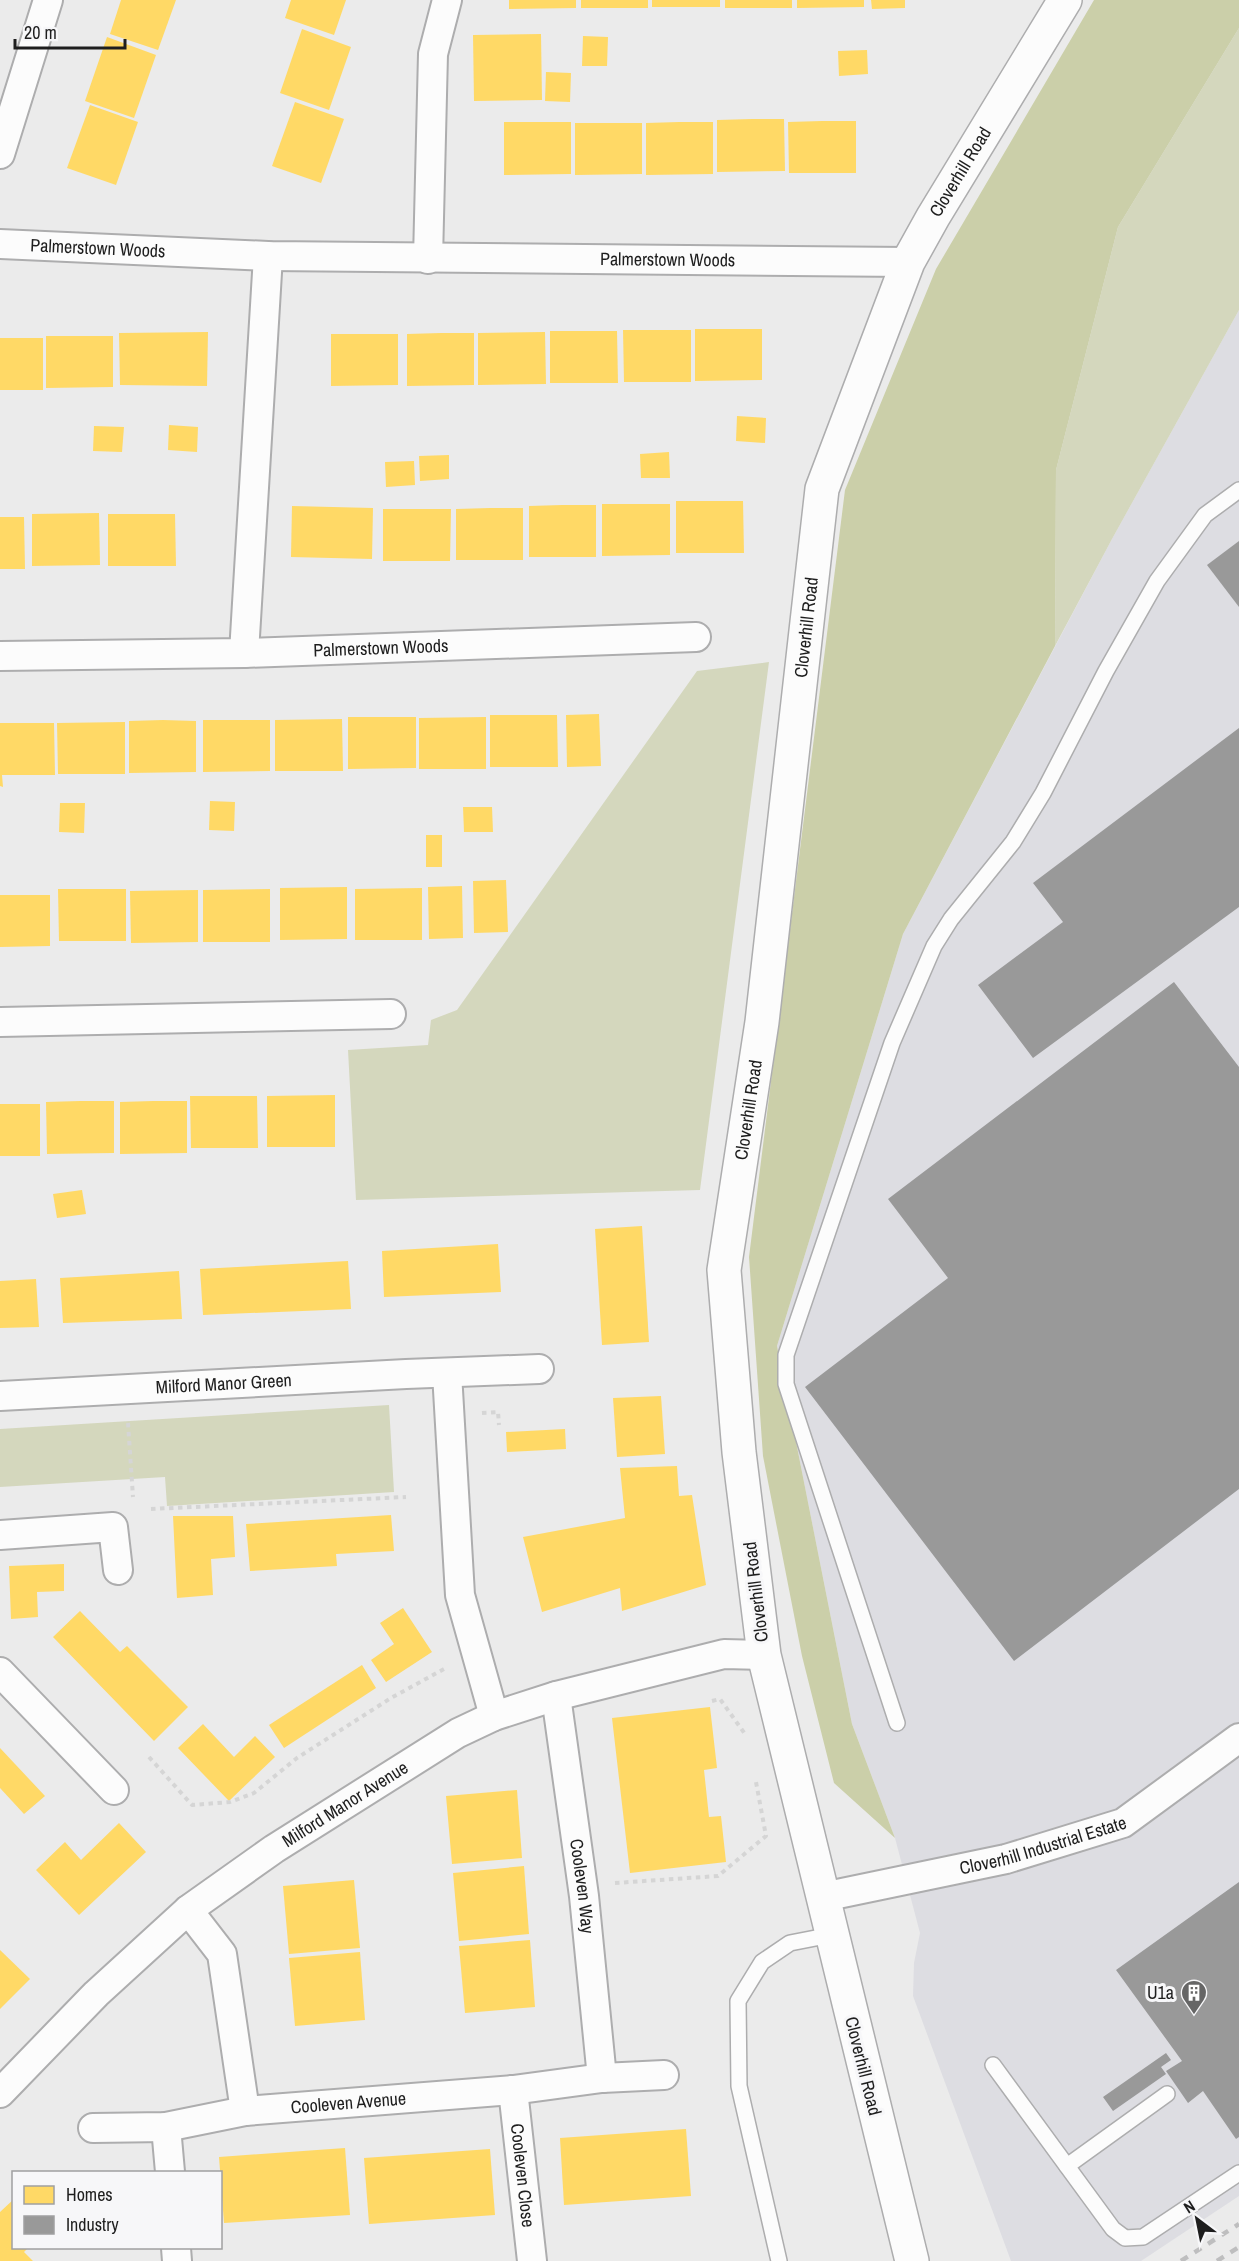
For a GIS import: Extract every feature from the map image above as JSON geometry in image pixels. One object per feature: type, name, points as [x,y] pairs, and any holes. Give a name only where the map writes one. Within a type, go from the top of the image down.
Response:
[{"type":"street","points":[[0,154],[48,0]]},
{"type":"street","points":[[428,259],[433,54],[447,0]]},
{"type":"street","name":"Cloverhill Road","points":[[912,2261],[764,1655],[739,1452],[724,1270],[762,1022],[822,489],[908,262],[1065,0]]},
{"type":"street","name":"Palmerstown Woods","points":[[0,244],[268,256],[908,262]]},
{"type":"street","points":[[244,653],[268,256]]},
{"type":"street","name":"Palmerstown Woods","points":[[0,656],[244,653],[696,637]]},
{"type":"street","points":[[0,1022],[391,1014]]},
{"type":"street","name":"Milford Manor Green","points":[[0,1396],[538,1369]]},
{"type":"street","points":[[447,1373],[459,1595],[494,1716]]},
{"type":"street","points":[[0,1535],[113,1527],[118,1570]]},
{"type":"street","name":"Milford Manor Avenue","points":[[0,2093],[96,1994],[188,1910],[274,1849],[458,1733],[494,1716],[556,1696],[724,1654],[764,1655]]},
{"type":"street","points":[[0,1672],[114,1790]]},
{"type":"street","name":"Cooleven Way","points":[[556,1696],[584,1896],[602,2078]]},
{"type":"street","name":"Cloverhill Industrial Estate","points":[[823,1897],[1006,1859],[1124,1823],[1239,1738]]},
{"type":"street","points":[[188,1910],[222,1954],[245,2111]]},
{"type":"street","name":"Cooleven Avenue","points":[[93,2128],[166,2127],[245,2111],[513,2090],[602,2078],[664,2075]]},
{"type":"street","name":"Cooleven Close","points":[[513,2090],[532,2261]]},
{"type":"street","points":[[166,2127],[170,2171]]},
{"type":"lane","points":[[897,1723],[786,1384],[786,1355],[892,1042],[934,946],[951,919],[1013,842],[1043,794],[1106,671],[1157,581],[1204,515],[1239,490]]},
{"type":"lane","points":[[779,2261],[739,2086],[738,2001],[762,1962],[790,1943],[831,1935]]},
{"type":"lane","points":[[993,2065],[1113,2229],[1125,2238],[1143,2236],[1239,2173]]},
{"type":"lane","points":[[1067,2166],[1167,2094]]},
{"type":"path","points":[[474,1414],[498,1412],[499,1425]]},
{"type":"path","points":[[128,1414],[134,1497]]},
{"type":"path","points":[[152,1509],[406,1497]]},
{"type":"path","points":[[149,1757],[192,1805],[230,1802],[254,1793],[297,1758],[391,1698],[444,1669]]},
{"type":"path","points":[[712,1701],[720,1699],[747,1737]]},
{"type":"path","points":[[614,1884],[718,1876],[766,1836],[756,1781]]},
{"type":"shaded area","points":[[1239,310],[1239,2196],[1141,2261],[1011,2261],[913,1996],[914,1963],[920,1933],[895,1838],[852,1724],[777,1346],[903,934],[1112,539]]},
{"type":"green space","points":[[1094,0],[1239,0],[1239,28],[1118,227],[1056,470],[1055,646],[903,934],[777,1346],[852,1724],[895,1838],[834,1783],[802,1656],[763,1456],[749,1257],[845,490],[936,269]]},
{"type":"green space","points":[[1239,28],[1239,310],[1055,646],[1056,470],[1118,227]]},
{"type":"green space","points":[[769,662],[700,1190],[356,1200],[348,1050],[428,1045],[431,1020],[457,1010],[697,671]]},
{"type":"green space","points":[[389,1405],[394,1492],[167,1506],[165,1477],[0,1487],[0,1429]]},
{"type":"building: Homes","points":[[121,0],[176,0],[158,50],[110,34]]},
{"type":"building: Homes","points":[[291,0],[346,0],[334,35],[285,18]]},
{"type":"building: Homes","points":[[509,0],[576,0],[576,8],[509,9]]},
{"type":"building: Homes","points":[[581,0],[648,0],[648,8],[581,8]]},
{"type":"building: Homes","points":[[652,0],[720,0],[720,7],[652,7]]},
{"type":"building: Homes","points":[[725,0],[792,0],[792,8],[725,8]]},
{"type":"building: Homes","points":[[797,0],[864,0],[864,7],[797,8]]},
{"type":"building: Homes","points":[[871,0],[905,0],[905,8],[872,9]]},
{"type":"building: Homes","points":[[302,29],[351,47],[329,110],[280,93]]},
{"type":"building: Homes","points":[[541,34],[542,100],[474,101],[473,35]]},
{"type":"building: Homes","points":[[583,36],[608,37],[607,66],[582,66]]},
{"type":"building: Homes","points":[[107,37],[156,55],[134,118],[85,101]]},
{"type":"building: Homes","points":[[867,50],[868,74],[839,76],[838,51]]},
{"type":"building: Homes","points":[[546,72],[571,73],[570,102],[545,101]]},
{"type":"building: Homes","points":[[295,102],[344,119],[321,183],[272,166]]},
{"type":"building: Homes","points":[[90,105],[138,122],[116,185],[67,168]]},
{"type":"building: Homes","points":[[784,119],[785,171],[717,172],[717,120]]},
{"type":"building: Homes","points":[[856,121],[856,173],[789,173],[788,122]]},
{"type":"building: Homes","points":[[504,122],[571,122],[571,174],[504,175]]},
{"type":"building: Homes","points":[[713,122],[713,174],[646,175],[646,123]]},
{"type":"building: Homes","points":[[575,123],[642,123],[642,174],[575,175]]},
{"type":"building: Homes","points":[[695,329],[762,329],[762,380],[695,381]]},
{"type":"building: Homes","points":[[623,330],[691,330],[691,382],[624,382]]},
{"type":"building: Homes","points":[[550,331],[617,331],[618,383],[550,383]]},
{"type":"building: Homes","points":[[208,332],[207,386],[120,385],[119,333]]},
{"type":"building: Homes","points":[[545,332],[546,384],[478,385],[478,333]]},
{"type":"building: Homes","points":[[474,333],[474,385],[407,386],[407,334]]},
{"type":"building: Homes","points":[[331,334],[398,334],[398,385],[331,386]]},
{"type":"building: Homes","points":[[46,336],[113,336],[113,387],[46,388]]},
{"type":"building: Homes","points":[[0,338],[43,338],[43,390],[0,390]]},
{"type":"building: Homes","points":[[737,416],[766,418],[765,443],[736,441]]},
{"type":"building: Homes","points":[[169,425],[198,427],[197,452],[168,450]]},
{"type":"building: Homes","points":[[94,426],[124,427],[122,452],[93,451]]},
{"type":"building: Homes","points":[[669,452],[670,478],[641,478],[640,454]]},
{"type":"building: Homes","points":[[449,455],[449,479],[420,481],[419,456]]},
{"type":"building: Homes","points":[[414,461],[415,485],[386,487],[385,462]]},
{"type":"building: Homes","points":[[676,501],[743,501],[744,553],[676,553]]},
{"type":"building: Homes","points":[[602,504],[670,504],[670,555],[602,556]]},
{"type":"building: Homes","points":[[596,505],[596,557],[529,557],[529,506]]},
{"type":"building: Homes","points":[[292,506],[373,508],[372,559],[291,557]]},
{"type":"building: Homes","points":[[523,508],[523,560],[456,560],[456,509]]},
{"type":"building: Homes","points":[[383,509],[451,509],[450,561],[383,561]]},
{"type":"building: Homes","points":[[99,513],[100,565],[32,566],[32,514]]},
{"type":"building: Homes","points":[[108,514],[175,514],[176,566],[108,566]]},
{"type":"building: Homes","points":[[0,517],[24,517],[25,569],[0,569]]},
{"type":"building: Homes","points":[[599,714],[601,766],[567,767],[566,715]]},
{"type":"building: Homes","points":[[490,715],[557,715],[558,767],[490,767]]},
{"type":"building: Homes","points":[[348,717],[416,717],[416,768],[348,769]]},
{"type":"building: Homes","points":[[486,717],[486,769],[419,769],[419,718]]},
{"type":"building: Homes","points":[[342,719],[343,771],[275,771],[275,720]]},
{"type":"building: Homes","points":[[203,720],[270,720],[270,771],[203,772]]},
{"type":"building: Homes","points":[[129,721],[196,721],[196,772],[129,773]]},
{"type":"building: Homes","points":[[125,722],[125,774],[58,774],[57,723]]},
{"type":"building: Homes","points":[[0,723],[54,723],[55,775],[2,775],[3,787],[0,786]]},
{"type":"building: Homes","points":[[210,801],[235,802],[234,831],[209,830]]},
{"type":"building: Homes","points":[[60,803],[85,803],[84,833],[59,832]]},
{"type":"building: Homes","points":[[463,807],[492,807],[493,832],[464,832]]},
{"type":"building: Homes","points":[[426,835],[442,835],[442,867],[426,867]]},
{"type":"building: Homes","points":[[506,880],[508,932],[474,933],[473,881]]},
{"type":"building: Homes","points":[[462,886],[463,938],[429,939],[428,887]]},
{"type":"building: Homes","points":[[347,887],[347,939],[280,940],[280,888]]},
{"type":"building: Homes","points":[[422,888],[422,940],[355,940],[355,889]]},
{"type":"building: Homes","points":[[58,889],[126,889],[126,941],[59,941]]},
{"type":"building: Homes","points":[[270,889],[270,942],[203,942],[203,890]]},
{"type":"building: Homes","points":[[198,890],[198,942],[131,943],[130,891]]},
{"type":"building: Homes","points":[[0,895],[50,895],[50,946],[0,947]]},
{"type":"building: Homes","points":[[335,1095],[335,1147],[267,1147],[267,1096]]},
{"type":"building: Homes","points":[[190,1096],[257,1096],[258,1148],[191,1148]]},
{"type":"building: Homes","points":[[114,1101],[114,1153],[47,1154],[46,1102]]},
{"type":"building: Homes","points":[[187,1101],[187,1153],[120,1154],[120,1102]]},
{"type":"building: Homes","points":[[0,1104],[40,1104],[40,1156],[0,1156]]},
{"type":"building: Homes","points":[[82,1190],[86,1214],[57,1218],[53,1194]]},
{"type":"building: Homes","points":[[642,1226],[649,1342],[602,1345],[595,1229]]},
{"type":"building: Homes","points":[[498,1244],[501,1292],[384,1297],[382,1251]]},
{"type":"building: Homes","points":[[348,1261],[351,1309],[203,1315],[200,1269]]},
{"type":"building: Homes","points":[[179,1271],[182,1319],[63,1323],[60,1278]]},
{"type":"building: Homes","points":[[36,1279],[39,1327],[0,1328],[0,1281]]},
{"type":"building: Homes","points":[[661,1396],[665,1454],[617,1457],[613,1398]]},
{"type":"building: Homes","points":[[565,1429],[566,1449],[507,1452],[506,1432]]},
{"type":"building: Homes","points":[[677,1466],[679,1496],[692,1495],[706,1585],[622,1611],[620,1588],[542,1612],[523,1537],[625,1518],[620,1468]]},
{"type":"building: Homes","points":[[391,1515],[394,1551],[336,1554],[337,1566],[250,1571],[246,1524]]},
{"type":"building: Homes","points":[[173,1516],[233,1516],[235,1557],[211,1559],[213,1595],[177,1598]]},
{"type":"building: Homes","points":[[64,1564],[64,1591],[37,1592],[38,1617],[11,1619],[9,1566]]},
{"type":"building: Homes","points":[[403,1608],[432,1652],[386,1682],[371,1660],[394,1644],[380,1623]]},
{"type":"building: Homes","points":[[80,1611],[120,1652],[127,1646],[188,1707],[154,1741],[53,1637]]},
{"type":"building: Homes","points":[[362,1665],[376,1688],[284,1748],[269,1725]]},
{"type":"building: Homes","points":[[710,1707],[717,1768],[704,1770],[709,1817],[721,1816],[726,1862],[630,1873],[612,1718]]},
{"type":"building: Homes","points":[[203,1724],[234,1757],[255,1736],[275,1757],[229,1801],[178,1748]]},
{"type":"building: Homes","points":[[0,1748],[45,1796],[24,1814],[0,1788]]},
{"type":"building: Homes","points":[[517,1790],[522,1858],[452,1864],[446,1796]]},
{"type":"building: Homes","points":[[119,1823],[146,1852],[79,1915],[36,1870],[65,1842],[81,1860]]},
{"type":"building: Homes","points":[[524,1866],[529,1934],[459,1941],[453,1873]]},
{"type":"building: Homes","points":[[354,1880],[360,1948],[289,1954],[283,1886]]},
{"type":"building: Homes","points":[[530,1940],[535,2007],[465,2013],[459,1946]]},
{"type":"building: Homes","points":[[0,1950],[30,1979],[0,2009]]},
{"type":"building: Homes","points":[[360,1952],[365,2020],[295,2026],[289,1958]]},
{"type":"building: Homes","points":[[686,2129],[691,2196],[564,2205],[560,2138]]},
{"type":"building: Homes","points":[[345,2148],[350,2215],[224,2223],[222,2171],[220,2171],[219,2157]]},
{"type":"building: Homes","points":[[490,2149],[495,2215],[369,2224],[364,2158]]},
{"type":"building: Homes","points":[[12,2201],[12,2249],[27,2249],[24,2252],[33,2261],[0,2261],[0,2212]]},
{"type":"building: Industry","points":[[1239,541],[1239,607],[1207,565]]},
{"type":"building: Industry","points":[[1239,728],[1239,907],[1033,1058],[978,985],[1063,922],[1033,883]]},
{"type":"building: Industry","points":[[1174,982],[1239,1067],[1239,1489],[1014,1661],[805,1387],[948,1278],[888,1199]]},
{"type":"building: Industry","name":"U1a","points":[[1239,1882],[1239,2137],[1236,2139],[1203,2091],[1188,2103],[1166,2071],[1182,2061],[1116,1970]]},
{"type":"building: Industry","points":[[1166,2053],[1171,2060],[1161,2067],[1166,2074],[1113,2111],[1103,2097]]},
{"type":"railway","points":[[1181,2261],[1239,2224]]},
{"type":"railway","points":[[1217,2261],[1239,2247]]},
{"type":"place","name":"U1a","points":[[1194,2016]]}]
